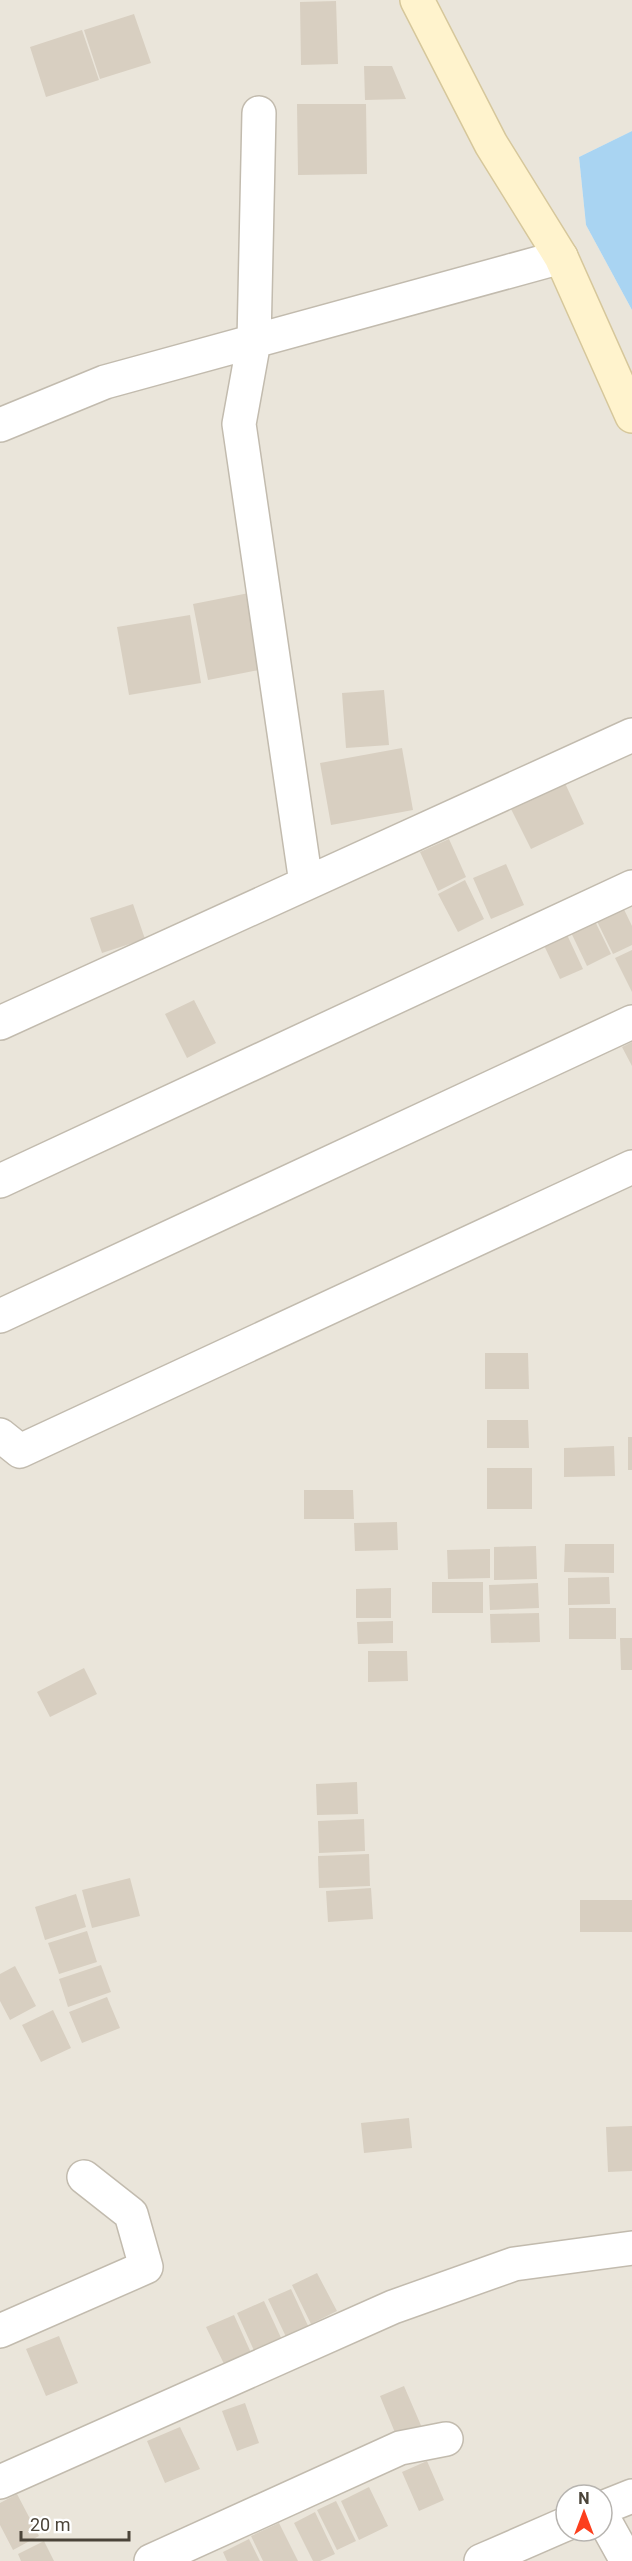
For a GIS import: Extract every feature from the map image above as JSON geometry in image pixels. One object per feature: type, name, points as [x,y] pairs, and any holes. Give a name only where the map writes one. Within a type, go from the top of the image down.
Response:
[{"type":"street","points":[[417,0],[491,144],[561,257],[632,416]]},
{"type":"street","points":[[259,113],[254,341],[239,424],[306,884]]},
{"type":"street","points":[[0,425],[105,382],[561,257]]},
{"type":"street","points":[[2,1018],[306,884],[632,735]]},
{"type":"street","points":[[0,1181],[632,887]]},
{"type":"street","points":[[0,1316],[632,1022]]},
{"type":"street","points":[[0,1435],[20,1451],[632,1167]]},
{"type":"street","points":[[0,2331],[146,2267],[131,2214],[84,2177]]},
{"type":"street","points":[[0,2482],[393,2307],[514,2264],[632,2248]]},
{"type":"street","points":[[151,2561],[400,2448],[446,2439]]},
{"type":"street","points":[[614,2503],[632,2496]]},
{"type":"street","points":[[481,2561],[554,2529]]},
{"type":"street","points":[[614,2538],[627,2561]]},
{"type":"shaded area","points":[[0,0],[632,0],[632,131],[579,157],[586,225],[632,310],[632,2561],[0,2561]]},
{"type":"water","points":[[632,131],[632,310],[586,225],[579,157]]},
{"type":"building","points":[[336,1],[338,64],[301,65],[300,2]]},
{"type":"building","points":[[134,14],[151,63],[100,79],[84,30]]},
{"type":"building","points":[[82,30],[99,80],[46,97],[30,47]]},
{"type":"building","points":[[364,66],[392,66],[406,99],[365,100]]},
{"type":"building","points":[[297,104],[366,104],[367,174],[298,175]]},
{"type":"building","points":[[249,593],[264,669],[208,680],[193,604]]},
{"type":"building","points":[[190,615],[201,683],[129,695],[117,627]]},
{"type":"building","points":[[384,690],[389,745],[346,748],[342,693]]},
{"type":"building","points":[[402,748],[413,810],[331,825],[320,763]]},
{"type":"building","points":[[564,781],[584,824],[531,849],[510,807]]},
{"type":"building","points":[[449,839],[466,877],[438,891],[420,852]]},
{"type":"building","points":[[506,864],[524,905],[491,919],[473,878]]},
{"type":"building","points":[[465,880],[484,919],[458,932],[438,894]]},
{"type":"building","points":[[618,897],[632,926],[632,945],[613,954],[591,909]]},
{"type":"building","points":[[133,904],[145,939],[102,953],[90,918]]},
{"type":"building","points":[[590,911],[611,954],[587,966],[566,922]]},
{"type":"building","points":[[562,924],[583,969],[560,979],[539,935]]},
{"type":"building","points":[[632,950],[632,992],[615,958]]},
{"type":"building","points":[[194,1000],[216,1043],[187,1058],[165,1014]]},
{"type":"building","points":[[632,1042],[632,1066],[622,1047]]},
{"type":"building","points":[[485,1353],[528,1353],[529,1389],[485,1389]]},
{"type":"building","points":[[487,1420],[528,1420],[529,1448],[487,1448]]},
{"type":"building","points":[[628,1437],[632,1437],[632,1470],[628,1470]]},
{"type":"building","points":[[614,1446],[615,1476],[564,1477],[564,1448]]},
{"type":"building","points":[[487,1468],[532,1468],[532,1509],[487,1509]]},
{"type":"building","points":[[304,1490],[353,1490],[354,1519],[304,1519]]},
{"type":"building","points":[[397,1522],[398,1550],[355,1551],[354,1523]]},
{"type":"building","points":[[565,1544],[614,1544],[614,1573],[564,1572]]},
{"type":"building","points":[[536,1546],[537,1579],[494,1580],[494,1547]]},
{"type":"building","points":[[490,1549],[490,1578],[448,1579],[447,1550]]},
{"type":"building","points":[[609,1577],[610,1604],[568,1605],[568,1578]]},
{"type":"building","points":[[432,1582],[483,1582],[483,1613],[432,1613]]},
{"type":"building","points":[[538,1583],[539,1608],[490,1610],[489,1585]]},
{"type":"building","points":[[391,1588],[391,1618],[356,1618],[356,1589]]},
{"type":"building","points":[[569,1608],[616,1608],[616,1639],[569,1639]]},
{"type":"building","points":[[539,1613],[540,1642],[491,1643],[490,1614]]},
{"type":"building","points":[[393,1621],[393,1643],[358,1644],[357,1622]]},
{"type":"building","points":[[620,1638],[632,1638],[632,1670],[621,1670]]},
{"type":"building","points":[[368,1651],[407,1651],[408,1681],[368,1682]]},
{"type":"building","points":[[84,1668],[97,1694],[50,1717],[37,1692]]},
{"type":"building","points":[[357,1782],[358,1814],[317,1815],[316,1784]]},
{"type":"building","points":[[364,1819],[365,1851],[319,1853],[318,1821]]},
{"type":"building","points":[[369,1854],[370,1886],[319,1888],[318,1856]]},
{"type":"building","points":[[130,1878],[140,1916],[92,1928],[82,1890]]},
{"type":"building","points":[[371,1888],[373,1919],[328,1922],[326,1891]]},
{"type":"building","points":[[76,1894],[86,1927],[45,1940],[35,1907]]},
{"type":"building","points":[[580,1900],[632,1900],[632,1932],[580,1932]]},
{"type":"building","points":[[87,1931],[97,1962],[59,1974],[48,1943]]},
{"type":"building","points":[[101,1965],[111,1992],[68,2007],[59,1979]]},
{"type":"building","points":[[15,1966],[36,2006],[10,2020],[0,2001],[0,1974]]},
{"type":"building","points":[[107,1997],[120,2028],[82,2043],[69,2012]]},
{"type":"building","points":[[53,2010],[71,2048],[41,2062],[22,2025]]},
{"type":"building","points":[[409,2118],[412,2148],[364,2153],[361,2123]]},
{"type":"building","points":[[632,2126],[632,2171],[608,2172],[606,2127]]},
{"type":"building","points":[[317,2273],[337,2311],[311,2324],[292,2285]]},
{"type":"building","points":[[291,2289],[310,2330],[288,2341],[268,2299]]},
{"type":"building","points":[[264,2301],[283,2342],[256,2355],[237,2313]]},
{"type":"building","points":[[234,2315],[252,2355],[226,2368],[206,2327]]},
{"type":"building","points":[[59,2336],[78,2383],[46,2396],[26,2349]]},
{"type":"building","points":[[404,2386],[423,2430],[398,2440],[380,2396]]},
{"type":"building","points":[[245,2403],[259,2443],[237,2451],[222,2411]]},
{"type":"building","points":[[180,2427],[200,2469],[165,2483],[147,2441]]},
{"type":"building","points":[[427,2461],[444,2500],[419,2511],[402,2472]]},
{"type":"building","points":[[369,2487],[388,2526],[359,2540],[341,2501]]},
{"type":"building","points":[[17,2494],[39,2536],[13,2550],[0,2525],[0,2503]]},
{"type":"building","points":[[336,2501],[356,2541],[337,2550],[317,2510]]},
{"type":"building","points":[[315,2512],[335,2554],[320,2561],[313,2561],[294,2523]]},
{"type":"building","points":[[279,2523],[298,2561],[263,2561],[251,2536]]},
{"type":"building","points":[[249,2539],[260,2561],[227,2561],[223,2552]]},
{"type":"building","points":[[44,2541],[54,2561],[21,2561],[18,2554]]}]
